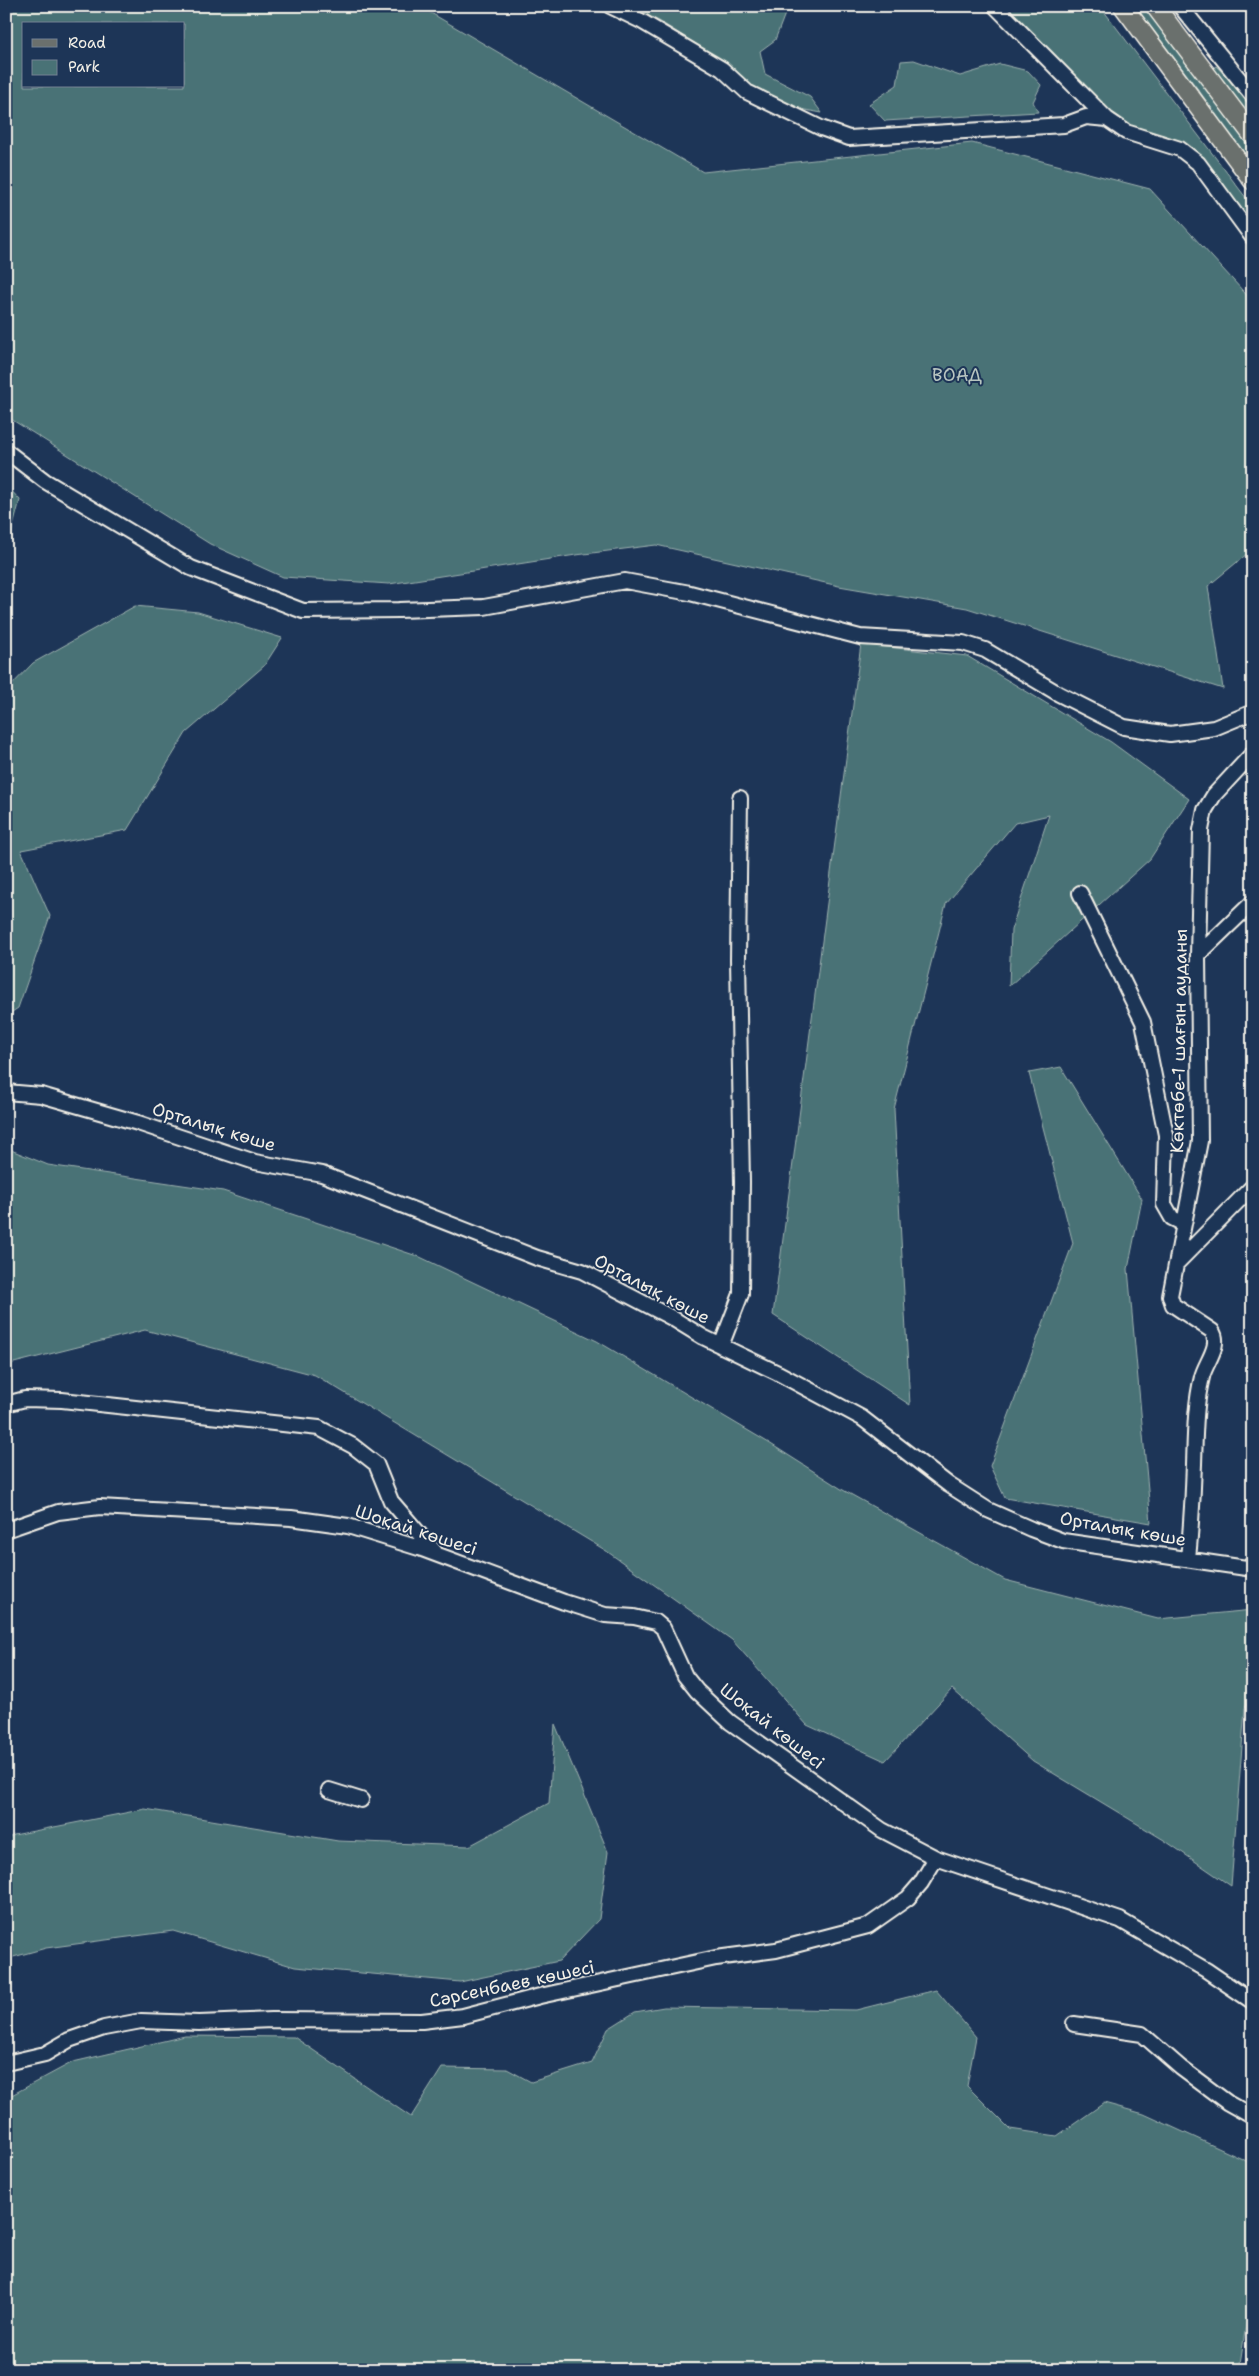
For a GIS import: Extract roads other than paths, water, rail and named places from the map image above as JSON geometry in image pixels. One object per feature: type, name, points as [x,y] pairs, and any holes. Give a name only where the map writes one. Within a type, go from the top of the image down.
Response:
[{"type":"main road","points":[[1123,6],[1253,181]]},
{"type":"main road","points":[[1155,6],[1253,136]]},
{"type":"street","points":[[610,6],[686,47],[722,69],[747,92],[821,128],[849,138],[1064,126],[1086,117],[1107,120]]},
{"type":"street","points":[[994,6],[1107,120],[1126,132],[1180,150],[1198,163],[1253,238]]},
{"type":"street","points":[[1180,6],[1253,96]]},
{"type":"street","points":[[6,451],[45,481],[191,568],[303,611],[484,607],[625,581],[690,593],[860,637],[963,643],[985,650],[1059,694],[1124,727],[1170,734],[1214,728],[1253,712]]},
{"type":"street","name":"Көктөбе-1 шағын ауданы","points":[[1188,1559],[1193,1507],[1196,1416],[1202,1376],[1215,1344],[1216,1336],[1212,1331],[1173,1305],[1170,1296],[1200,1141],[1198,955],[1201,830],[1205,810],[1214,795],[1253,753]]},
{"type":"street","points":[[721,1346],[741,1294],[742,1182],[738,959],[740,798]]},
{"type":"street","points":[[1080,893],[1143,1022],[1166,1135],[1164,1204],[1172,1218],[1184,1224]]},
{"type":"street","points":[[1198,955],[1253,902]]},
{"type":"street","name":"Орталық көше","points":[[6,1092],[41,1095],[138,1123],[255,1162],[322,1174],[536,1258],[582,1272],[862,1418],[949,1485],[988,1510],[1063,1540],[1253,1569]]},
{"type":"street","points":[[1177,1263],[1253,1186]]},
{"type":"street","points":[[6,1404],[25,1399],[62,1400],[319,1428],[353,1446],[376,1464],[391,1501],[439,1556]]},
{"type":"street","name":"Шоқай көшесі","points":[[6,1530],[58,1512],[100,1506],[292,1518],[348,1526],[605,1615],[634,1617],[656,1622],[663,1628],[685,1676],[697,1691],[730,1722],[882,1830],[936,1858],[1120,1920],[1206,1970],[1253,2002]]},
{"type":"street","points":[[329,1790],[361,1800]]},
{"type":"street","name":"Сәрсенбаев көшесі","points":[[6,2063],[45,2054],[69,2040],[104,2028],[141,2021],[199,2023],[272,2020],[422,2021],[463,2016],[540,1996],[716,1958],[776,1950],[868,1926],[908,1898],[922,1883],[936,1858]]},
{"type":"street","points":[[1074,2024],[1142,2034],[1181,2068],[1228,2103],[1253,2117]]},
{"type":"park label","name":"ВОАД","points":[[957,375]]}]
